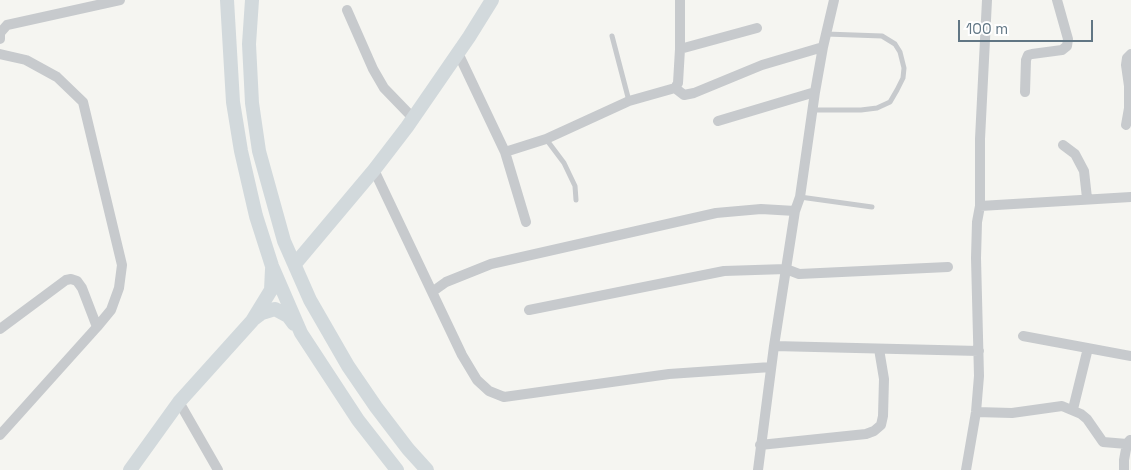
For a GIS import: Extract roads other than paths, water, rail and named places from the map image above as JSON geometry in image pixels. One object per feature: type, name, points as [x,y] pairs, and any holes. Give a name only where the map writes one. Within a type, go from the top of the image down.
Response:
[{"type":"main road","points":[[227,0],[234,112],[256,216],[272,266],[301,333]]},
{"type":"main road","points":[[252,0],[249,44],[251,93],[259,151],[284,241],[310,300],[348,366],[376,407],[408,449],[427,470]]},
{"type":"main road","points":[[294,264],[374,170],[413,118],[492,0]]},
{"type":"main road","points":[[252,321],[271,290],[272,266]]},
{"type":"main road","points":[[130,470],[179,402],[252,321],[262,313],[275,309],[288,316],[301,333],[358,420],[397,470]]},
{"type":"street","points":[[0,39],[0,34],[7,24],[120,0]]},
{"type":"street","points":[[505,152],[546,139],[629,101],[675,88],[678,83],[680,49],[680,0]]},
{"type":"street","points":[[758,470],[774,346],[795,212],[800,197],[823,47],[834,0]]},
{"type":"street","points":[[966,470],[976,412],[979,351],[976,258],[977,222],[980,206],[980,139],[986,0]]},
{"type":"street","points":[[1025,92],[1026,60],[1028,56],[1062,50],[1067,46],[1068,39],[1057,0]]},
{"type":"street","points":[[347,10],[373,69],[384,88],[413,118]]},
{"type":"street","points":[[680,49],[756,28]]},
{"type":"street","points":[[675,88],[684,95],[694,94],[762,65],[823,47]]},
{"type":"street","points":[[458,53],[505,152],[526,222]]},
{"type":"street","points":[[0,54],[26,60],[57,77],[83,102],[122,265],[119,288],[111,310],[98,328],[0,435]]},
{"type":"street","points":[[1126,125],[1129,101],[1126,65],[1127,58],[1131,54]]},
{"type":"street","points":[[718,121],[815,92]]},
{"type":"street","points":[[1063,146],[1075,154],[1084,171],[1087,198]]},
{"type":"street","points":[[374,170],[462,355],[477,380],[489,391],[504,397],[669,374],[771,367]]},
{"type":"street","points":[[980,206],[1087,198],[1131,197]]},
{"type":"street","points":[[432,292],[446,282],[491,264],[706,215],[761,209],[795,212]]},
{"type":"street","points":[[529,310],[724,271],[786,269],[799,274],[948,267]]},
{"type":"street","points":[[0,329],[66,280],[71,279],[77,281],[82,288],[98,328]]},
{"type":"street","points":[[1022,336],[1131,356]]},
{"type":"street","points":[[774,346],[979,351]]},
{"type":"street","points":[[1073,410],[1088,348]]},
{"type":"street","points":[[760,445],[866,434],[874,431],[881,425],[883,416],[884,380],[879,349]]},
{"type":"street","points":[[179,402],[218,470]]},
{"type":"street","points":[[976,412],[1012,413],[1062,406],[1073,410],[1087,419],[1103,442],[1129,442],[1124,460],[1124,470]]},
{"type":"lane","points":[[813,110],[877,108],[890,102],[903,78],[904,68],[900,52],[895,44],[882,36],[826,34]]},
{"type":"lane","points":[[612,36],[629,101]]},
{"type":"lane","points":[[546,139],[564,163],[575,186],[576,200]]},
{"type":"lane","points":[[800,197],[872,207]]}]
